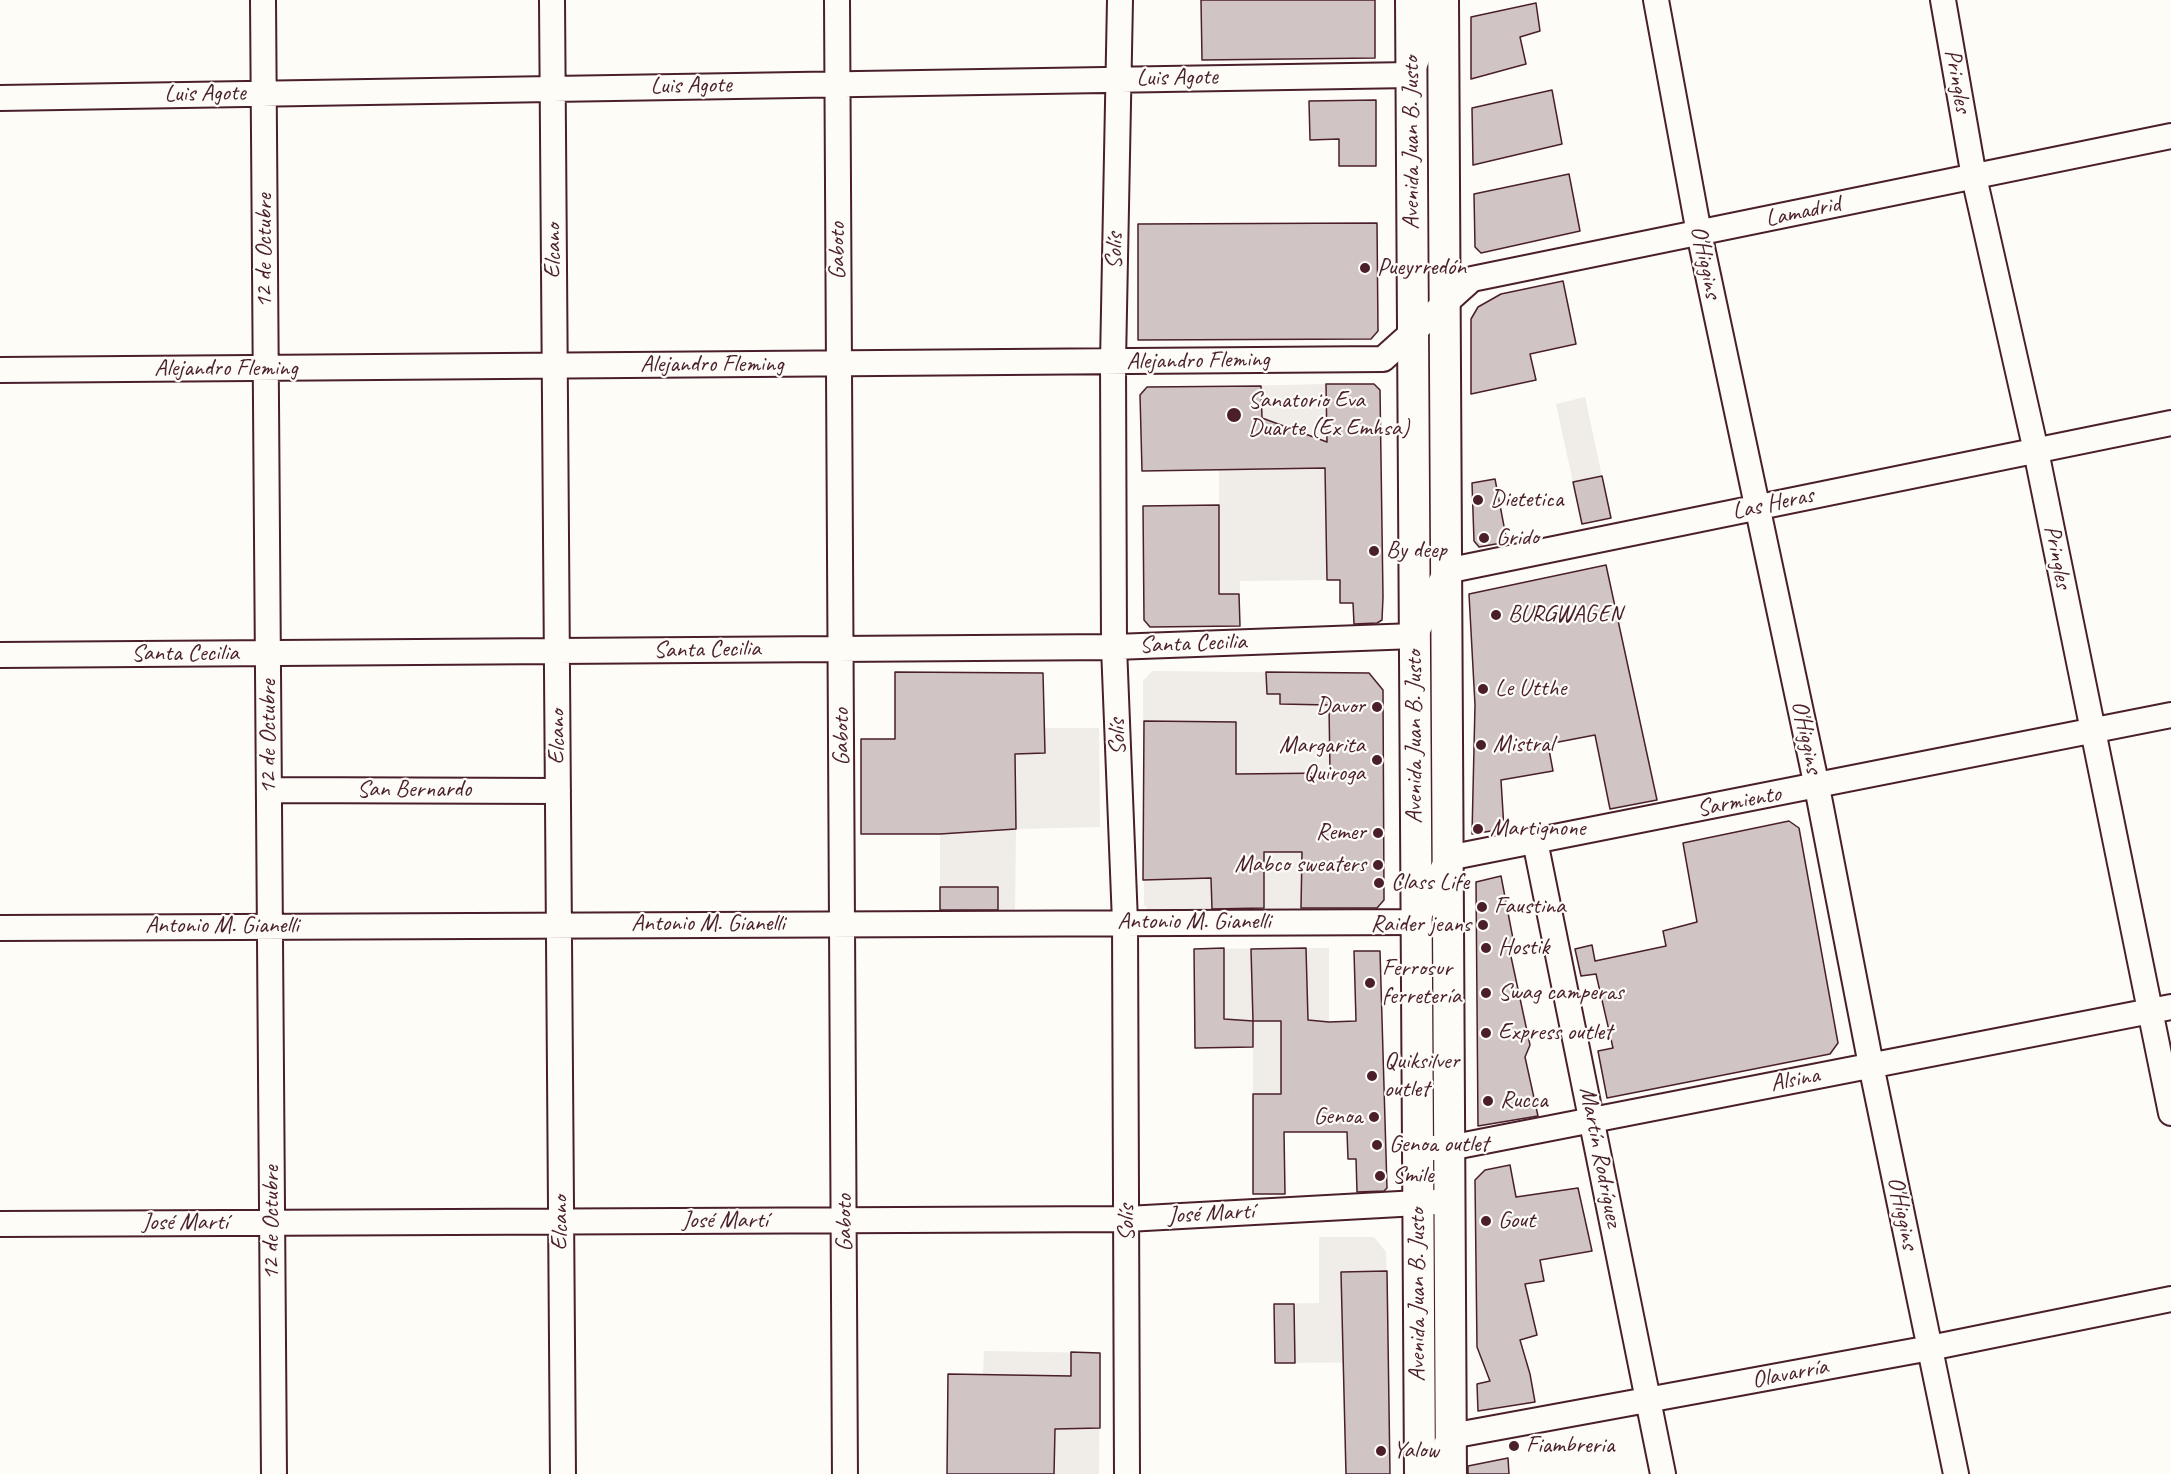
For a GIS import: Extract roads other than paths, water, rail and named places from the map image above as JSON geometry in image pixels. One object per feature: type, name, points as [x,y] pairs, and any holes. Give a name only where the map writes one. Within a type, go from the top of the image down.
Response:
[{"type":"main road","name":"Avenida Juan B. Justo","points":[[1411,0],[1420,1474]]},
{"type":"main road","name":"Avenida Juan B. Justo","points":[[1441,0],[1451,1474]]},
{"type":"street","name":"12 de Octubre","points":[[263,0],[274,1474]]},
{"type":"street","name":"Elcano","points":[[552,0],[563,1474]]},
{"type":"street","name":"Gaboto","points":[[837,0],[845,1474]]},
{"type":"street","name":"Solís","points":[[1120,0],[1113,362],[1114,647],[1125,922],[1127,1474]]},
{"type":"street","points":[[1411,75],[1441,0]]},
{"type":"street","name":"O'Higgins","points":[[1656,0],[1699,233],[1817,787],[1871,1065],[1956,1474]]},
{"type":"street","name":"Pringles","points":[[1942,0],[1974,177],[2036,451],[2092,731],[2161,1009],[2171,1113]]},
{"type":"street","name":"Luis Agote","points":[[0,98],[1411,75]]},
{"type":"street","name":"Lamadrid","points":[[1444,304],[1472,279],[2171,136]]},
{"type":"street","name":"Alejandro Fleming","points":[[0,370],[1383,359],[1444,304]]},
{"type":"street","name":"Las Heras","points":[[1446,571],[2171,423]]},
{"type":"street","points":[[1415,636],[1446,571]]},
{"type":"street","name":"Santa Cecilia","points":[[0,655],[1114,647],[1415,636]]},
{"type":"street","name":"Sarmiento","points":[[1448,858],[1817,787],[2171,715]]},
{"type":"street","name":"San Bernardo","points":[[269,790],[558,791]]},
{"type":"street","name":"Martín Rodríguez","points":[[1535,841],[1663,1474]]},
{"type":"street","points":[[1416,922],[1448,858]]},
{"type":"street","name":"Antonio M. Gianelli","points":[[0,928],[1416,922]]},
{"type":"street","name":"Alsina","points":[[1418,1149],[1449,1148],[2161,1009]]},
{"type":"street","name":"José Martí","points":[[0,1224],[1127,1219],[1450,1202]]},
{"type":"street","name":"Olavarría","points":[[1451,1436],[1930,1348],[2171,1299]]},
{"type":"street","points":[[1429,1474],[1451,1436]]},
{"type":"place","name":"Pueyrredón","points":[[1365,268]]},
{"type":"place","name":"Sanatorio Eva Duarte (Ex Emhsa)","points":[[1234,415]]},
{"type":"place","name":"Dietetica","points":[[1478,500]]},
{"type":"place","name":"Grido","points":[[1484,538]]},
{"type":"place","name":"By deep","points":[[1374,551]]},
{"type":"place","name":"BURGWAGEN","points":[[1496,615]]},
{"type":"place","name":"Le Utthe","points":[[1483,689]]},
{"type":"place","name":"Davor","points":[[1377,707]]},
{"type":"place","name":"Mistral","points":[[1481,745]]},
{"type":"place","name":"Margarita Quiroga","points":[[1377,760]]},
{"type":"place","name":"Martignone","points":[[1478,829]]},
{"type":"place","name":"Remer","points":[[1378,833]]},
{"type":"place","name":"Mabco sweaters","points":[[1378,865]]},
{"type":"place","name":"Class Life","points":[[1379,883]]},
{"type":"place","name":"Faustina","points":[[1482,907]]},
{"type":"place","name":"Raider jeans","points":[[1483,925]]},
{"type":"place","name":"Hostik","points":[[1486,948]]},
{"type":"place","name":"Ferrosur ferretería","points":[[1370,983]]},
{"type":"place","name":"Swag camperas","points":[[1486,993]]},
{"type":"place","name":"Express outlet","points":[[1486,1033]]},
{"type":"place","name":"Quiksilver outlet","points":[[1372,1076]]},
{"type":"place","name":"Rucca","points":[[1488,1101]]},
{"type":"place","name":"Genoa","points":[[1374,1117]]},
{"type":"place","name":"Genoa outlet","points":[[1377,1145]]},
{"type":"place","name":"Smile","points":[[1380,1176]]},
{"type":"place","name":"Gout","points":[[1486,1221]]},
{"type":"place","name":"Fiambreria","points":[[1514,1446]]},
{"type":"place","name":"Yalow","points":[[1381,1451]]}]
